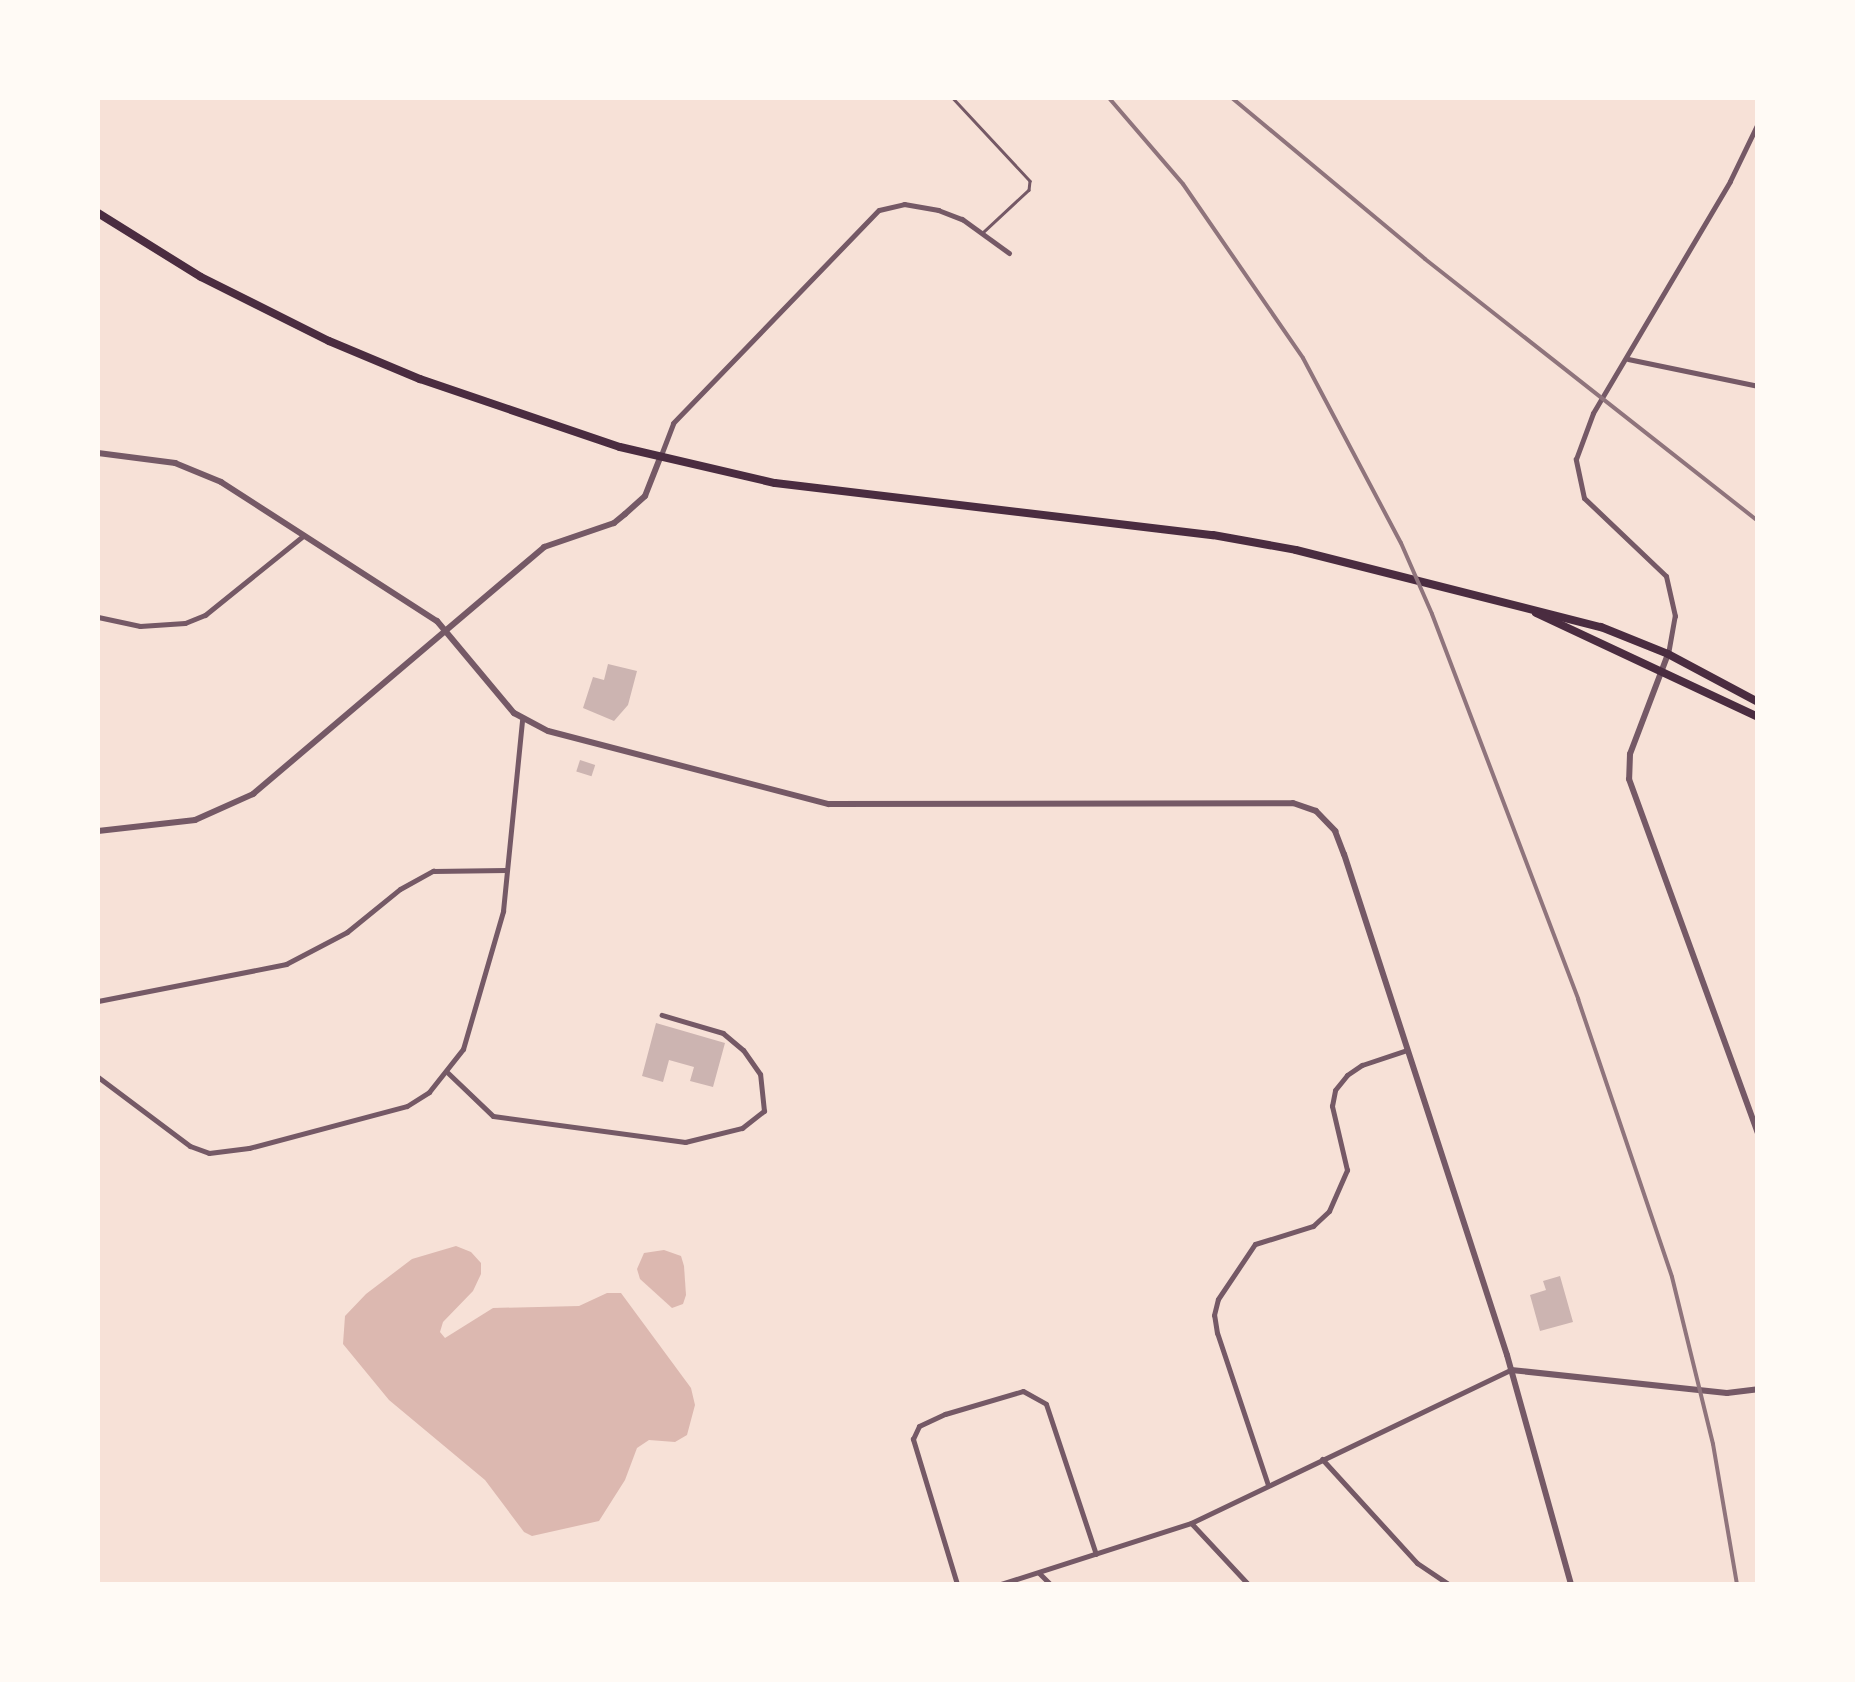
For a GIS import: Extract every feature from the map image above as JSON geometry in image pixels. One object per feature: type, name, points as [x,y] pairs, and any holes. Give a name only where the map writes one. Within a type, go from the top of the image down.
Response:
[{"type":"main road","points":[[98,213],[201,276],[329,341],[502,409],[660,458],[775,483],[1212,534],[1513,602],[1601,627],[1668,654],[1758,702]]},
{"type":"main road","points":[[1513,602],[1758,718]]},
{"type":"street","points":[[1758,123],[1730,182],[1582,438],[1577,479],[1596,514],[1666,576],[1675,616],[1663,671],[1630,754],[1629,779],[1758,1134]]},
{"type":"street","points":[[98,831],[195,820],[253,794],[544,547],[614,523],[645,496],[673,423],[880,210],[904,204],[938,210],[983,233],[1009,253]]},
{"type":"street","points":[[1628,360],[1758,386]]},
{"type":"street","points":[[98,454],[152,458],[204,472],[448,630],[522,720],[829,804],[1293,802],[1316,811],[1336,831],[1344,854],[1511,1370],[1571,1584]]},
{"type":"street","points":[[98,617],[140,626],[195,619],[261,574],[304,536]]},
{"type":"street","points":[[98,1077],[190,1146],[209,1153],[249,1148],[407,1106],[430,1092],[463,1049],[503,911],[522,720]]},
{"type":"street","points":[[98,1001],[286,964],[347,932],[400,889],[433,870],[506,870]]},
{"type":"street","points":[[448,1072],[493,1116],[666,1140],[716,1137],[742,1128],[764,1111],[760,1074],[743,1050],[723,1033],[662,1015]]},
{"type":"street","points":[[1268,1485],[1217,1334],[1218,1299],[1255,1244],[1313,1226],[1329,1211],[1347,1170],[1332,1106],[1335,1090],[1362,1065],[1408,1049]]},
{"type":"street","points":[[1002,1584],[1191,1524],[1511,1370],[1714,1392],[1758,1389]]},
{"type":"street","points":[[957,1584],[913,1439],[919,1426],[945,1414],[1023,1391],[1046,1404],[1096,1554]]},
{"type":"street","points":[[1322,1458],[1418,1563],[1448,1584]]},
{"type":"street","points":[[1191,1524],[1248,1584]]},
{"type":"street","points":[[1039,1573],[1050,1584]]},
{"type":"lane","points":[[953,98],[1030,181],[1029,190],[983,233]]},
{"type":"shaded area","points":[[456,1246],[471,1252],[481,1263],[481,1274],[473,1291],[443,1322],[440,1332],[445,1338],[493,1308],[579,1306],[607,1293],[621,1293],[691,1388],[695,1405],[687,1435],[675,1442],[649,1440],[637,1448],[625,1480],[599,1521],[532,1536],[524,1532],[485,1480],[389,1400],[343,1344],[345,1316],[366,1294],[412,1259]]},
{"type":"shaded area","points":[[664,1250],[681,1256],[684,1266],[686,1295],[683,1304],[672,1308],[640,1279],[637,1269],[644,1253]]},
{"type":"building","points":[[608,664],[637,671],[628,705],[614,721],[583,708],[593,677],[604,680]]},
{"type":"building","points":[[580,760],[595,765],[592,776],[576,771]]},
{"type":"building","points":[[656,1023],[725,1043],[713,1087],[690,1081],[694,1067],[669,1060],[663,1082],[642,1076]]},
{"type":"building","points":[[1560,1276],[1573,1322],[1540,1331],[1530,1295],[1546,1290],[1543,1281]]},
{"type":"railway","points":[[1109,98],[1183,184],[1303,358],[1401,543],[1432,614],[1578,999],[1672,1277],[1713,1444],[1737,1584]]},
{"type":"railway","points":[[1232,98],[1425,259],[1758,521]]}]
